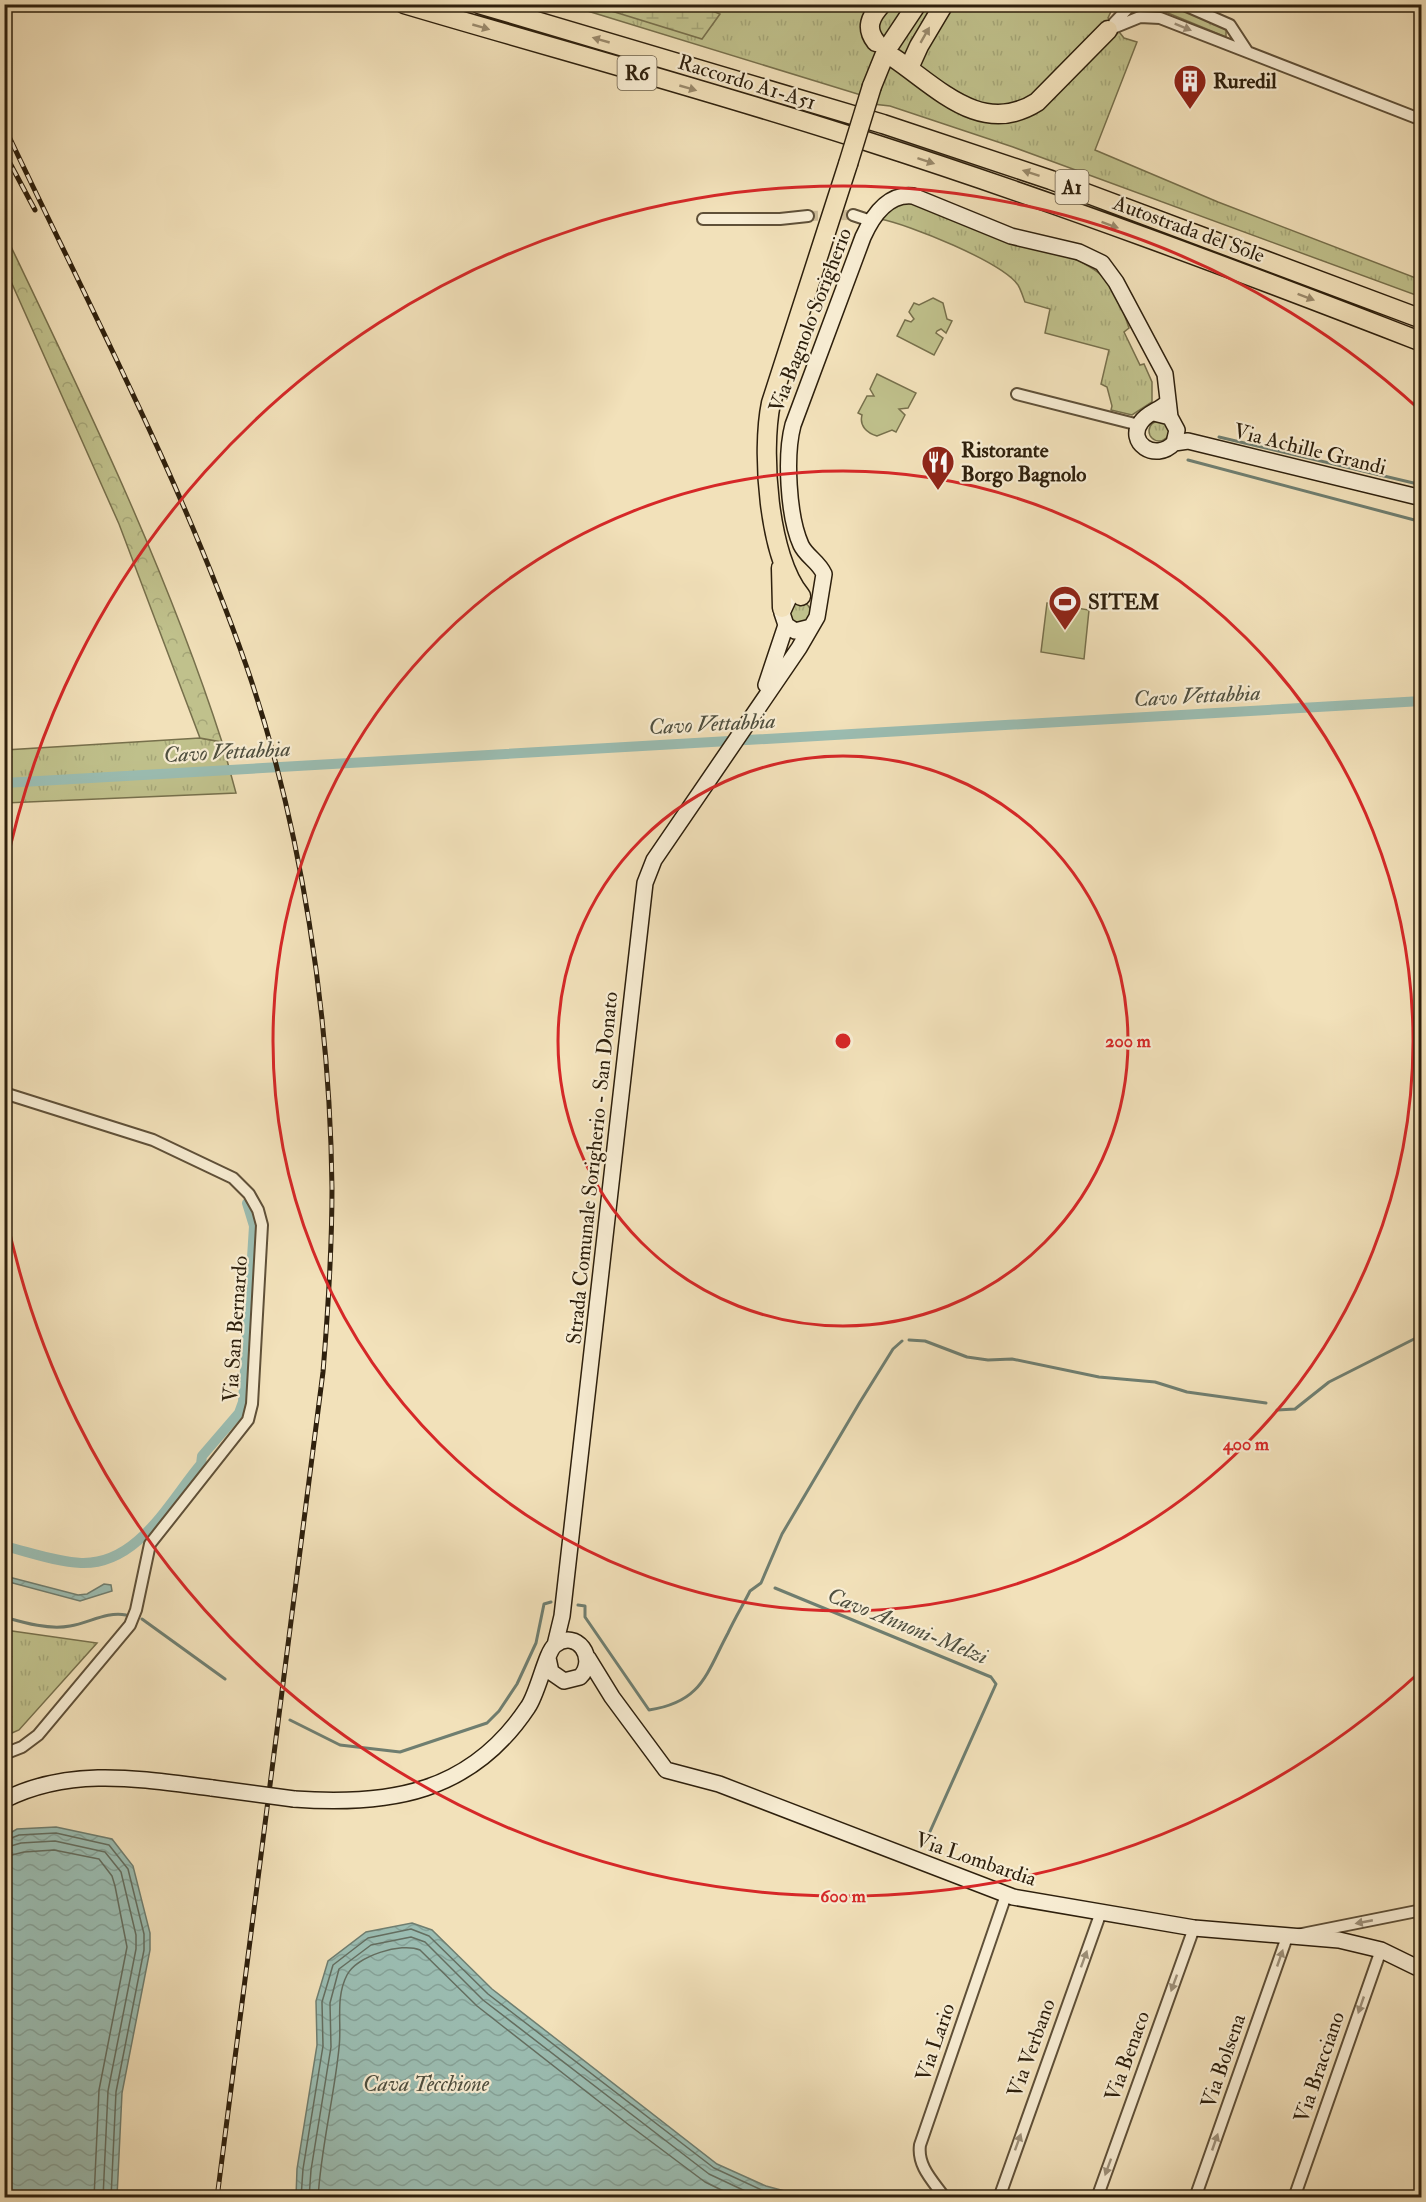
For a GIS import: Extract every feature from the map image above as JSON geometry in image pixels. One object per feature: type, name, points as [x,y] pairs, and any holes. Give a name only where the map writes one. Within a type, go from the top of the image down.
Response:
[{"type":"highway","name":"Raccordo A1-A51","points":[[404,4],[870,142]]},
{"type":"highway","name":"Raccordo A1-A51","points":[[479,4],[879,123]]},
{"type":"highway","points":[[876,42],[870,32],[870,20],[882,4]]},
{"type":"highway","points":[[784,617],[780,555],[766,470],[768,419],[872,86],[887,49],[917,4]]},
{"type":"highway","points":[[944,4],[919,46],[902,63],[971,109],[988,114],[1012,114],[1037,102],[1108,30]]},
{"type":"highway","name":"Autostrada del Sole","points":[[879,123],[1052,180],[1422,319]]},
{"type":"highway","name":"Autostrada del Sole","points":[[870,142],[1053,204],[1251,276],[1422,342]]},
{"type":"highway","points":[[780,555],[789,579],[802,596]]},
{"type":"street","points":[[1108,30],[1132,4]]},
{"type":"street","points":[[1182,4],[1228,23],[1249,53]]},
{"type":"street","points":[[1152,6],[1155,15],[1160,18],[1422,120]]},
{"type":"street","points":[[1108,30],[1140,18],[1160,18]]},
{"type":"street","points":[[1221,42],[1231,40],[1234,30]]},
{"type":"street","name":"Via Bagnolo Sorigherio","points":[[824,582],[823,570],[805,551],[798,537],[788,471],[788,445],[793,424],[863,237],[871,221],[888,202],[900,196],[913,196],[1011,236],[1091,257],[1111,273],[1135,314],[1167,380],[1175,427]]},
{"type":"street","points":[[853,215],[871,221]]},
{"type":"street","points":[[703,219],[780,219],[808,216]]},
{"type":"street","points":[[1017,394],[1139,425]]},
{"type":"street","points":[[1154,413],[1175,427],[1164,451],[1151,451],[1140,444],[1139,425],[1148,415],[1154,413]]},
{"type":"street","name":"Via Achille Grandi","points":[[1175,427],[1422,498]]},
{"type":"street","points":[[756,707],[772,672],[788,600],[817,591],[824,582]]},
{"type":"street","points":[[756,707],[817,617],[824,582]]},
{"type":"street","points":[[802,596],[812,601],[817,609]]},
{"type":"street","points":[[784,617],[795,631],[811,627]]},
{"type":"street","name":"Strada Comunale Sorigherio - San Donato","points":[[536,1695],[562,1616],[645,883],[654,860],[756,707]]},
{"type":"street","name":"Via San Bernardo","points":[[4,1093],[153,1140],[233,1178],[254,1202],[261,1226],[252,1404],[248,1420],[150,1544],[136,1610],[123,1635],[38,1735],[22,1747],[4,1754]]},
{"type":"street","points":[[562,1616],[570,1641],[582,1647],[588,1658],[587,1667],[582,1675],[571,1681],[558,1679],[549,1670],[551,1652],[570,1641]]},
{"type":"street","name":"Via Lombardia","points":[[588,1658],[604,1685],[666,1770],[719,1784],[1006,1895],[1194,1928],[1339,1940],[1381,1950],[1422,1970]]},
{"type":"street","name":"Via Lombardia","points":[[582,1675],[604,1685]]},
{"type":"street","points":[[4,1800],[34,1787],[78,1778],[139,1779],[294,1799],[356,1802],[388,1798],[449,1779],[499,1743],[512,1730],[536,1695],[558,1679]]},
{"type":"street","name":"Via Lario","points":[[945,2198],[919,2157],[921,2145],[1006,1895]]},
{"type":"street","points":[[1287,1936],[1422,1910]]},
{"type":"street","name":"Via Verbano","points":[[999,2198],[1101,1912]]},
{"type":"street","name":"Via Benaco","points":[[1097,2198],[1194,1928]]},
{"type":"street","name":"Via Bolsena","points":[[1195,2198],[1287,1936]]},
{"type":"street","name":"Via Bracciano","points":[[1294,2198],[1381,1950]]},
{"type":"green space","points":[[568,5],[1114,5],[1108,18],[1124,38],[1137,42],[1095,150],[1218,202],[1421,280],[1421,297],[1013,147],[890,106],[873,104],[874,99]]},
{"type":"green space","points":[[592,5],[697,5],[720,14],[702,39]]},
{"type":"green space","points":[[1163,5],[1170,5],[1226,26],[1226,37],[1163,11]]},
{"type":"green space","points":[[911,202],[1062,254],[1099,273],[1119,300],[1129,328],[1124,332],[1140,365],[1144,364],[1152,382],[1152,402],[1132,415],[1111,410],[1107,387],[1101,384],[1109,350],[1045,333],[1050,309],[1025,302],[1018,285],[1009,276],[954,245],[880,219],[895,204]]},
{"type":"green space","points":[[4,232],[122,483],[175,611],[222,742],[200,738],[119,524],[5,268]]},
{"type":"green space","points":[[933,298],[943,303],[947,319],[952,321],[946,333],[941,329],[937,331],[936,333],[943,338],[934,355],[897,336],[905,320],[911,322],[914,319],[909,312],[914,303],[919,305]]},
{"type":"green space","points":[[877,374],[916,393],[908,408],[899,409],[905,415],[896,432],[892,430],[877,436],[865,428],[861,419],[862,415],[858,413],[867,396],[874,396],[870,389]]},
{"type":"green space","points":[[1159,421],[1166,424],[1169,431],[1166,438],[1159,441],[1152,438],[1149,431],[1152,424]]},
{"type":"green space","points":[[800,602],[808,605],[811,613],[808,621],[800,624],[792,621],[789,613],[792,605]]},
{"type":"green space","name":"SITEM","points":[[1047,603],[1089,610],[1084,659],[1041,652]]},
{"type":"green space","points":[[200,738],[222,742],[236,793],[5,803],[5,750]]},
{"type":"green space","points":[[5,1630],[97,1643],[19,1730],[5,1736]]},
{"type":"water","points":[[5,1576],[78,1595],[87,1594],[104,1584],[111,1585],[112,1591],[80,1601],[5,1581]]},
{"type":"water","points":[[56,1827],[112,1839],[133,1866],[150,1933],[150,1950],[122,2093],[117,2197],[5,2197],[5,1836],[17,1829]]},
{"type":"water","name":"Cava Tecchione","points":[[412,1923],[432,1930],[492,1989],[717,2164],[766,2186],[807,2197],[296,2197],[297,2169],[317,2045],[316,2001],[328,1961],[366,1932]]},
{"type":"waterway","points":[[1219,437],[1422,485]]},
{"type":"waterway","points":[[1188,460],[1422,522]]},
{"type":"waterway","name":"Cavo Vettabbia","points":[[4,783],[1422,701]]},
{"type":"waterway","points":[[4,1546],[52,1559],[81,1563],[101,1561],[119,1554],[136,1543],[164,1513],[201,1464],[202,1456],[239,1413],[243,1402],[254,1226],[247,1203]]},
{"type":"waterway","points":[[1277,1410],[1295,1409],[1329,1382],[1422,1335]]},
{"type":"waterway","points":[[909,1340],[925,1341],[967,1357],[988,1360],[1012,1359],[1099,1377],[1155,1382],[1187,1392],[1266,1403]]},
{"type":"waterway","name":"Cavo Annoni-Melzi","points":[[578,1605],[585,1606],[585,1617],[649,1710],[667,1706],[691,1693],[707,1673],[750,1591],[761,1583],[782,1534],[860,1402],[893,1349],[902,1341]]},
{"type":"waterway","name":"Cavo Annoni-Melzi","points":[[775,1588],[991,1677],[996,1684],[924,1845]]},
{"type":"waterway","name":"Cavo Annoni-Melzi","points":[[290,1720],[340,1745],[400,1752],[487,1723],[499,1711],[517,1684],[536,1643],[544,1604],[551,1602]]},
{"type":"waterway","name":"Cavo Annoni-Melzi","points":[[4,1617],[37,1625],[62,1627],[112,1615],[126,1615]]},
{"type":"waterway","name":"Cavo Annoni-Melzi","points":[[142,1619],[225,1679]]},
{"type":"tunnel","points":[[808,216],[853,215]]},
{"type":"railway","points":[[4,126],[163,460],[193,527],[246,665],[266,727],[297,857],[319,990],[326,1057],[332,1211],[323,1372],[217,2198]]},
{"type":"railway","points":[[4,152],[35,210]]},
{"type":"place","name":"Ruredil","points":[[1190,110]]},
{"type":"place","name":"Ristorante Borgo Bagnolo","points":[[938,491]]},
{"type":"place","name":"SITEM","points":[[1065,631]]}]
